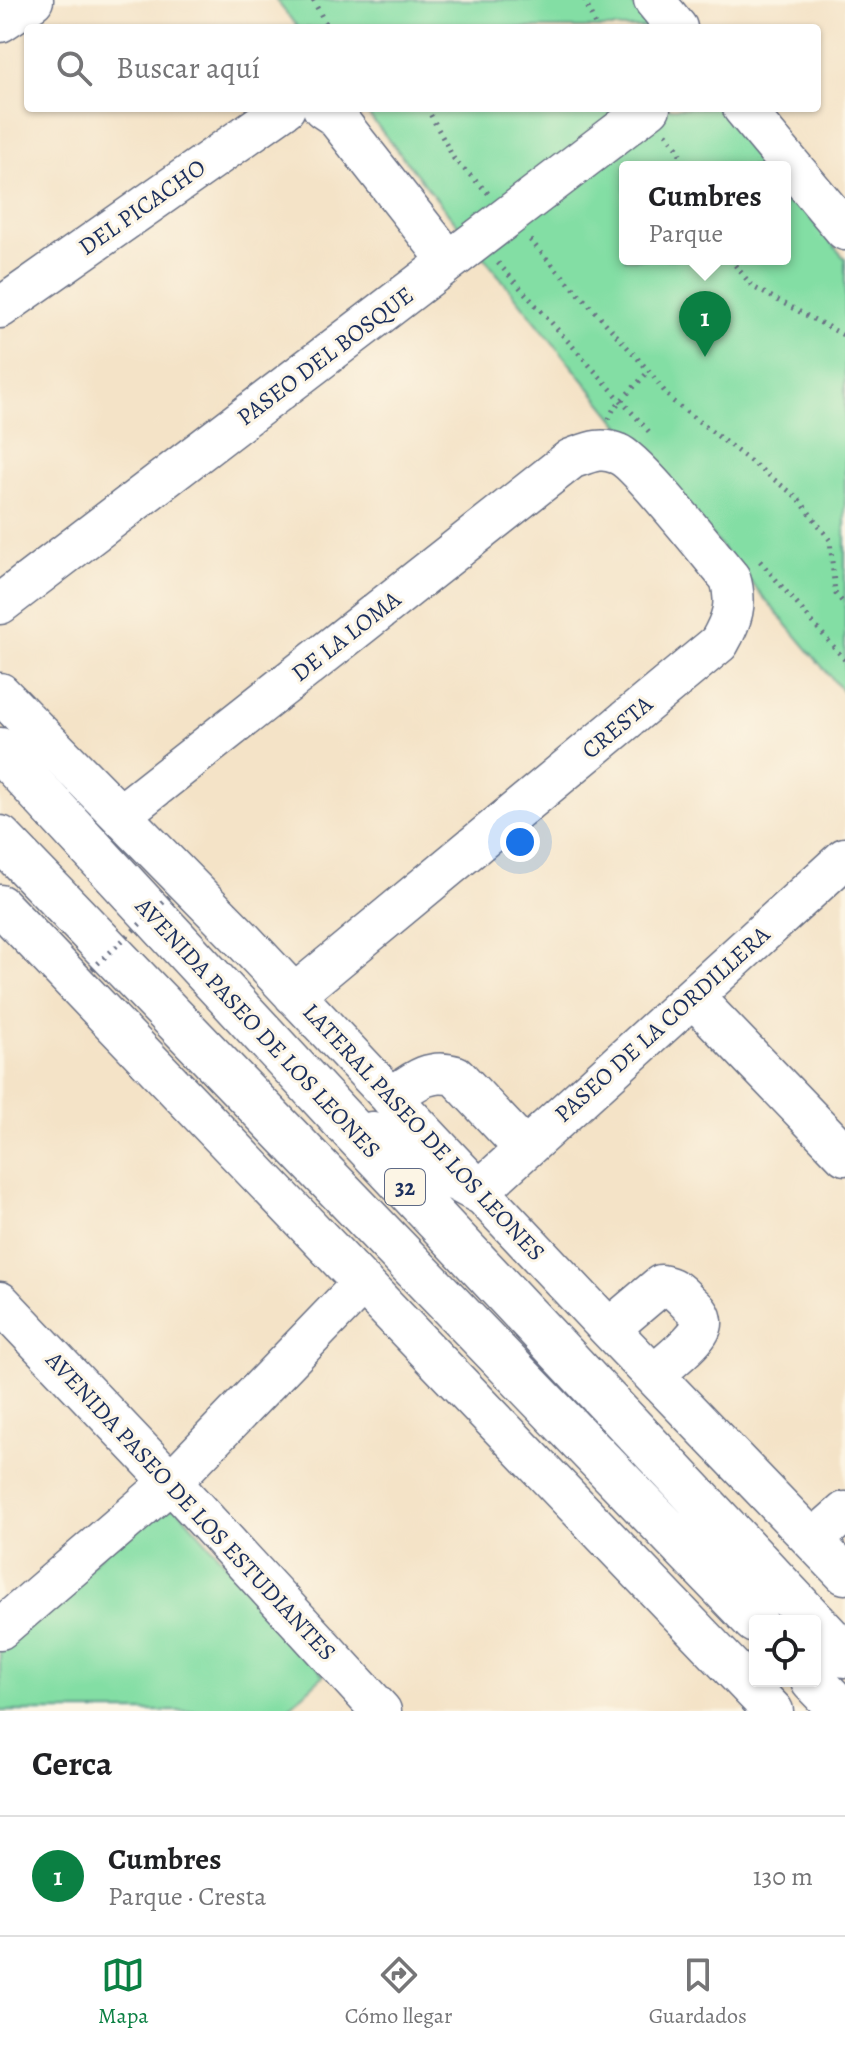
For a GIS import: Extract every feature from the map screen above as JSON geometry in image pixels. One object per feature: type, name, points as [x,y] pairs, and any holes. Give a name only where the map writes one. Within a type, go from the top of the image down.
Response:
[{"type":"main road","name":"AVENIDA PASEO DE LOS LEONES","points":[[0,750],[807,1615]]},
{"type":"main road","name":"32","points":[[0,838],[749,1615]]},
{"type":"main road","points":[[339,1116],[479,1191]]},
{"type":"main road","name":"AVENIDA PASEO DE LOS LEONES","points":[[821,1629],[845,1655]]},
{"type":"main road","points":[[819,1687],[842,1711]]},
{"type":"street","points":[[0,22],[33,0]]},
{"type":"street","points":[[654,0],[674,24]]},
{"type":"street","name":"DEL PICACHO","points":[[0,308],[279,112]]},
{"type":"street","points":[[329,112],[463,250]]},
{"type":"street","name":"PASEO DEL BOSQUE","points":[[0,604],[645,112]]},
{"type":"street","points":[[746,112],[787,161]]},
{"type":"street","points":[[791,165],[845,230]]},
{"type":"street","name":"DE LA LOMA","points":[[121,814],[584,454]]},
{"type":"street","name":"CRESTA","points":[[294,995],[719,643],[732,620],[735,596],[730,578],[630,463],[620,454],[584,454]]},
{"type":"street","name":"LATERAL PASEO DE LOS LEONES","points":[[0,693],[121,814],[845,1574]]},
{"type":"street","name":"PASEO DE LA CORDILLERA","points":[[479,1191],[845,858]]},
{"type":"street","points":[[0,905],[773,1711]]},
{"type":"street","points":[[694,998],[845,1155]]},
{"type":"street","points":[[391,1098],[431,1073],[444,1072],[456,1076],[524,1148]]},
{"type":"street","points":[[0,1629],[171,1482],[363,1283]]},
{"type":"street","points":[[609,1329],[661,1285],[673,1287],[703,1319],[702,1327],[696,1337],[655,1374]]},
{"type":"street","name":"AVENIDA PASEO DE LOS ESTUDIANTES","points":[[0,1302],[171,1482],[381,1711]]},
{"type":"street","points":[[813,1540],[845,1512]]},
{"type":"path","points":[[313,0],[326,24]]},
{"type":"path","points":[[585,0],[594,24]]},
{"type":"path","points":[[429,112],[454,159],[649,371],[671,400],[798,498],[830,540],[835,593],[845,605]]},
{"type":"path","points":[[463,250],[621,399],[662,447]]},
{"type":"path","points":[[735,265],[753,287],[845,336]]},
{"type":"path","points":[[584,454],[621,399],[649,371]]},
{"type":"path","points":[[753,553],[845,660]]},
{"type":"path","points":[[92,969],[170,896]]},
{"type":"green space","points":[[276,0],[629,0],[649,24],[295,24]]},
{"type":"green space","points":[[366,112],[721,112],[762,161],[619,161],[619,265],[791,265],[791,195],[845,259],[845,694],[643,454]]},
{"type":"green space","points":[[153,1508],[177,1508],[324,1675],[285,1711],[0,1711],[0,1647]]},
{"type":"place","name":"Cumbres","points":[[705,357]]}]
